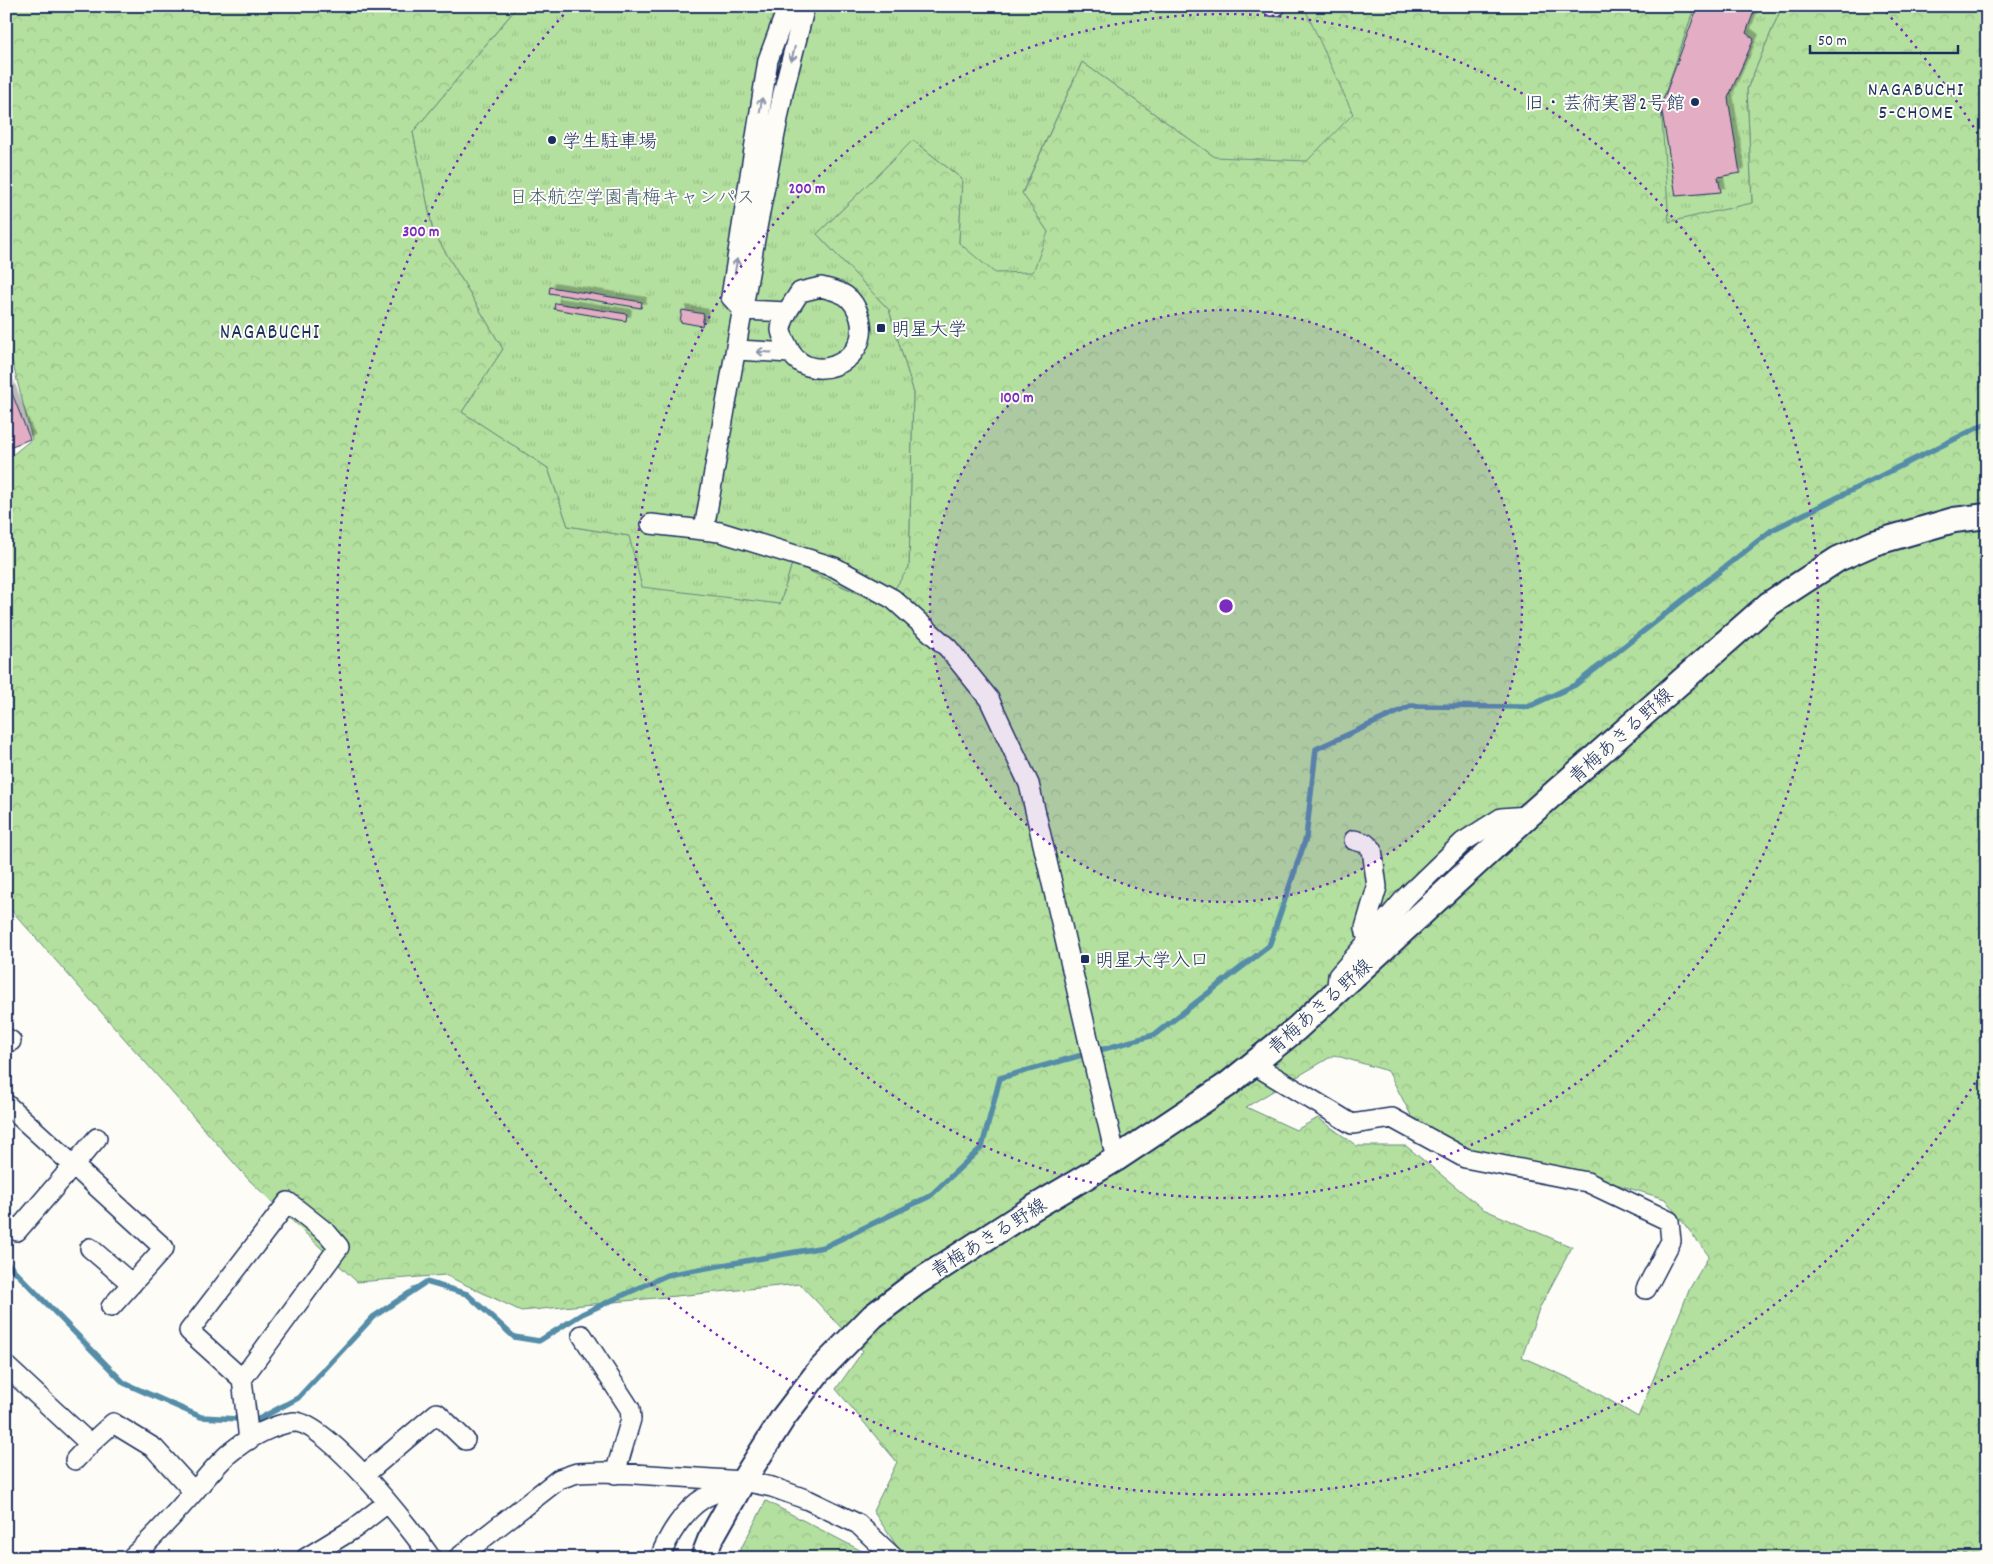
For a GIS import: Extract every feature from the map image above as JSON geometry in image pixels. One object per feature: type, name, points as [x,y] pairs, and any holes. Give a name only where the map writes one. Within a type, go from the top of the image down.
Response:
[{"type":"main road","name":"青梅あきる野線","points":[[703,1558],[710,1540],[743,1481],[783,1418],[818,1372],[873,1316],[941,1267],[1033,1208],[1116,1159],[1227,1084],[1253,1064],[1296,1029],[1528,816],[1736,631],[1769,604],[1806,578],[1838,559],[1874,543],[1954,520],[1987,516]]},
{"type":"street","points":[[787,312],[743,310],[731,297],[768,60],[788,6]]},
{"type":"street","points":[[704,530],[783,93],[805,6]]},
{"type":"street","points":[[821,287],[844,293],[857,308],[862,329],[854,353],[840,365],[804,366],[790,353],[781,331],[787,312],[800,292],[821,287]]},
{"type":"street","points":[[737,350],[790,353]]},
{"type":"street","points":[[651,524],[704,530],[771,546],[834,567],[893,599],[948,648],[989,699],[1029,784],[1094,1072],[1116,1159]]},
{"type":"street","points":[[1336,992],[1338,976],[1407,896],[1463,842],[1501,818],[1528,816]]},
{"type":"street","points":[[1354,840],[1365,843],[1372,849],[1377,887],[1365,928],[1368,942]]},
{"type":"street","points":[[1253,1064],[1352,1124],[1392,1118],[1466,1158],[1587,1182],[1669,1221],[1671,1241],[1646,1289]]},
{"type":"street","points":[[6,1104],[164,1248],[111,1308]]},
{"type":"street","points":[[6,1224],[17,1231],[75,1166],[97,1138]]},
{"type":"street","points":[[242,1379],[339,1247],[327,1233],[288,1202],[189,1331],[242,1379],[248,1436]]},
{"type":"street","points":[[90,1248],[132,1284]]},
{"type":"street","points":[[582,1335],[630,1409],[631,1419],[615,1474]]},
{"type":"street","points":[[9,1374],[90,1444]]},
{"type":"street","points":[[364,1475],[437,1413],[465,1440]]},
{"type":"street","points":[[131,1558],[248,1436],[294,1422],[307,1425],[319,1432],[364,1475],[411,1528],[431,1558]]},
{"type":"street","points":[[75,1460],[113,1423],[154,1448],[194,1492]]},
{"type":"street","points":[[458,1558],[559,1479],[577,1473],[743,1481],[808,1500],[858,1524],[894,1558]]},
{"type":"street","points":[[660,1558],[664,1546],[684,1516],[703,1499],[743,1481]]},
{"type":"street","points":[[306,1558],[355,1528],[387,1503]]},
{"type":"path","points":[[1910,1558],[1923,1552],[1981,1556],[1987,1554]]},
{"type":"green space","points":[[6,6],[518,6],[413,132],[433,231],[503,349],[462,412],[548,468],[568,526],[629,536],[780,604],[792,563],[863,596],[909,567],[913,390],[889,310],[817,234],[913,140],[962,179],[959,243],[1048,232],[1022,194],[1082,62],[1215,157],[1310,6],[1695,6],[1661,106],[1752,203],[1747,89],[1782,6],[1987,6],[1987,1558],[905,1558],[873,1511],[897,1462],[836,1389],[863,1351],[800,1284],[521,1311],[445,1275],[357,1282],[249,1180],[6,904],[6,460],[32,439],[6,337]],"holes":[[[1334,1055],[1388,1071],[1413,1119],[1431,1140],[1494,1166],[1585,1175],[1665,1199],[1709,1256],[1690,1288],[1638,1417],[1580,1383],[1522,1357],[1539,1309],[1572,1247],[1483,1209],[1406,1146],[1357,1146],[1318,1118],[1296,1130],[1246,1107]]]},
{"type":"green space","name":"日本航空学園青梅キャンパス","points":[[518,6],[1310,6],[1306,11],[1353,114],[1307,161],[1215,157],[1082,62],[1022,193],[1048,232],[1033,272],[995,273],[959,243],[962,179],[913,140],[817,234],[889,310],[913,390],[909,567],[884,605],[792,563],[780,604],[642,587],[629,536],[568,526],[548,468],[462,412],[503,349],[433,231],[413,132]]},
{"type":"green space","name":"旧・芸術実習2号館","points":[[1695,6],[1782,6],[1747,89],[1752,203],[1669,222],[1661,106]]},
{"type":"green space","points":[[766,1501],[875,1558],[736,1558]]},
{"type":"building","name":"旧・芸術実習2号館","points":[[1698,6],[1756,6],[1746,33],[1754,39],[1728,98],[1740,173],[1718,177],[1721,192],[1676,196],[1661,106]]},
{"type":"building","points":[[550,287],[642,302],[641,308],[549,293]]},
{"type":"building","points":[[555,303],[627,314],[626,321],[554,309]]},
{"type":"building","points":[[682,310],[704,314],[702,326],[680,322]]},
{"type":"building","points":[[6,378],[30,439],[7,448],[6,445]]},
{"type":"waterway","points":[[6,1262],[124,1383],[201,1417],[257,1420],[298,1398],[373,1317],[426,1282],[467,1294],[514,1337],[539,1341],[582,1314],[667,1275],[824,1247],[930,1196],[982,1147],[1000,1078],[1154,1035],[1269,946],[1306,838],[1316,749],[1411,706],[1528,707],[1575,685],[1772,530],[1987,423]]},
{"type":"place","name":"旧・芸術実習2号館","points":[[1695,102]]},
{"type":"place","name":"学生駐車場","points":[[552,140]]},
{"type":"place","name":"明星大学","points":[[881,328]]},
{"type":"place","name":"明星大学入口","points":[[1085,959]]},
{"type":"district","name":"NAGABUCHI 5-CHOME","points":[[1916,100]]},
{"type":"district","name":"NAGABUCHI","points":[[270,331]]}]
